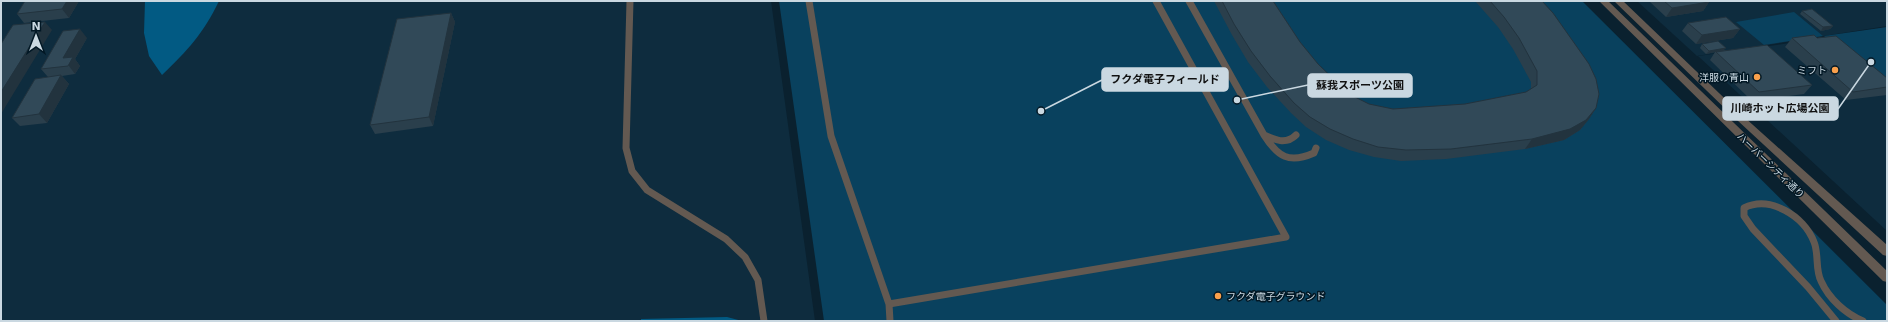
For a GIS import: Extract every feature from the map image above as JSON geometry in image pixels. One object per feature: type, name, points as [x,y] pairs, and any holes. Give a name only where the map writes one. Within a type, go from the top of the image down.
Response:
[{"type":"street","name":"ハーバーシティ通り","points":[[1603,1],[1887,278]]},
{"type":"street","name":"ハーバーシティ通り","points":[[1618,1],[1740,118],[1846,213],[1887,252]]},
{"type":"lane","points":[[630,1],[626,148],[632,171],[647,190],[726,239],[745,257],[758,280],[764,321]]},
{"type":"lane","points":[[809,1],[831,136],[889,304],[890,321]]},
{"type":"lane","points":[[889,304],[1286,237],[1156,1]]},
{"type":"lane","points":[[1189,1],[1264,135],[1274,150],[1287,158],[1299,159],[1314,153],[1316,148]]},
{"type":"lane","points":[[1264,135],[1282,141],[1288,141],[1296,135]]},
{"type":"lane","points":[[1836,321],[1808,287],[1750,226],[1744,216],[1744,208],[1758,203],[1771,204],[1784,210],[1800,224],[1815,243],[1818,276],[1823,286],[1843,307],[1858,319],[1863,321]]},
{"type":"shaded area","points":[[1,1],[771,1],[815,321],[1,321]]},
{"type":"shaded area","points":[[145,1],[219,1],[201,32],[180,58],[162,75],[149,56],[144,33]]},
{"type":"shaded area","points":[[779,1],[1582,1],[1887,305],[1887,321],[824,321]]},
{"type":"shaded area","points":[[1637,1],[1887,1],[1887,26],[1697,56]]},
{"type":"shaded area","points":[[1794,12],[1823,36],[1764,45],[1736,22]]},
{"type":"shaded area","points":[[1887,27],[1887,87],[1824,36]]},
{"type":"shaded area","points":[[1825,38],[1887,89],[1887,231],[1698,56]]},
{"type":"shaded area","points":[[727,317],[742,321],[641,321],[641,319]]},
{"type":"building","points":[[25,1],[67,1],[62,9],[17,14]]},
{"type":"building","points":[[1222,1],[1273,1],[1300,42],[1318,64],[1349,94],[1369,104],[1393,109],[1465,104],[1526,92],[1537,85],[1537,71],[1519,38],[1490,1],[1542,1],[1553,13],[1589,64],[1596,79],[1599,94],[1596,108],[1586,120],[1570,129],[1532,139],[1451,149],[1406,150],[1378,147],[1353,139],[1330,129],[1310,117],[1294,103],[1270,76],[1251,51]]},
{"type":"building","points":[[1664,1],[1708,1],[1709,2],[1672,8]]},
{"type":"building","points":[[1812,9],[1833,26],[1823,27],[1802,11]]},
{"type":"building","points":[[451,13],[429,117],[370,125],[397,19]]},
{"type":"building","points":[[1726,17],[1740,29],[1702,35],[1688,23]]},
{"type":"building","points":[[45,22],[1,92],[1,44],[13,25]]},
{"type":"building","points":[[80,29],[63,58],[73,57],[68,66],[41,69],[63,31]]},
{"type":"building","points":[[1814,35],[1817,38],[1836,36],[1887,78],[1887,87],[1853,92],[1792,38]]},
{"type":"building","points":[[1718,41],[1726,48],[1709,51],[1702,44]]},
{"type":"building","points":[[1767,45],[1812,85],[1759,92],[1716,52]]},
{"type":"building","points":[[61,75],[39,114],[12,118],[35,79]]},
{"type":"place","name":"川崎ホット広場公園","points":[[1871,62]]},
{"type":"place","name":"ミフト","points":[[1835,70]]},
{"type":"place","name":"洋服の青山","points":[[1757,77]]},
{"type":"place","name":"蘇我スポーツ公園","points":[[1237,100]]},
{"type":"place","name":"フクダ電子フィールド","points":[[1041,111]]},
{"type":"place","name":"フクダ電子グラウンド","points":[[1218,296]]}]
